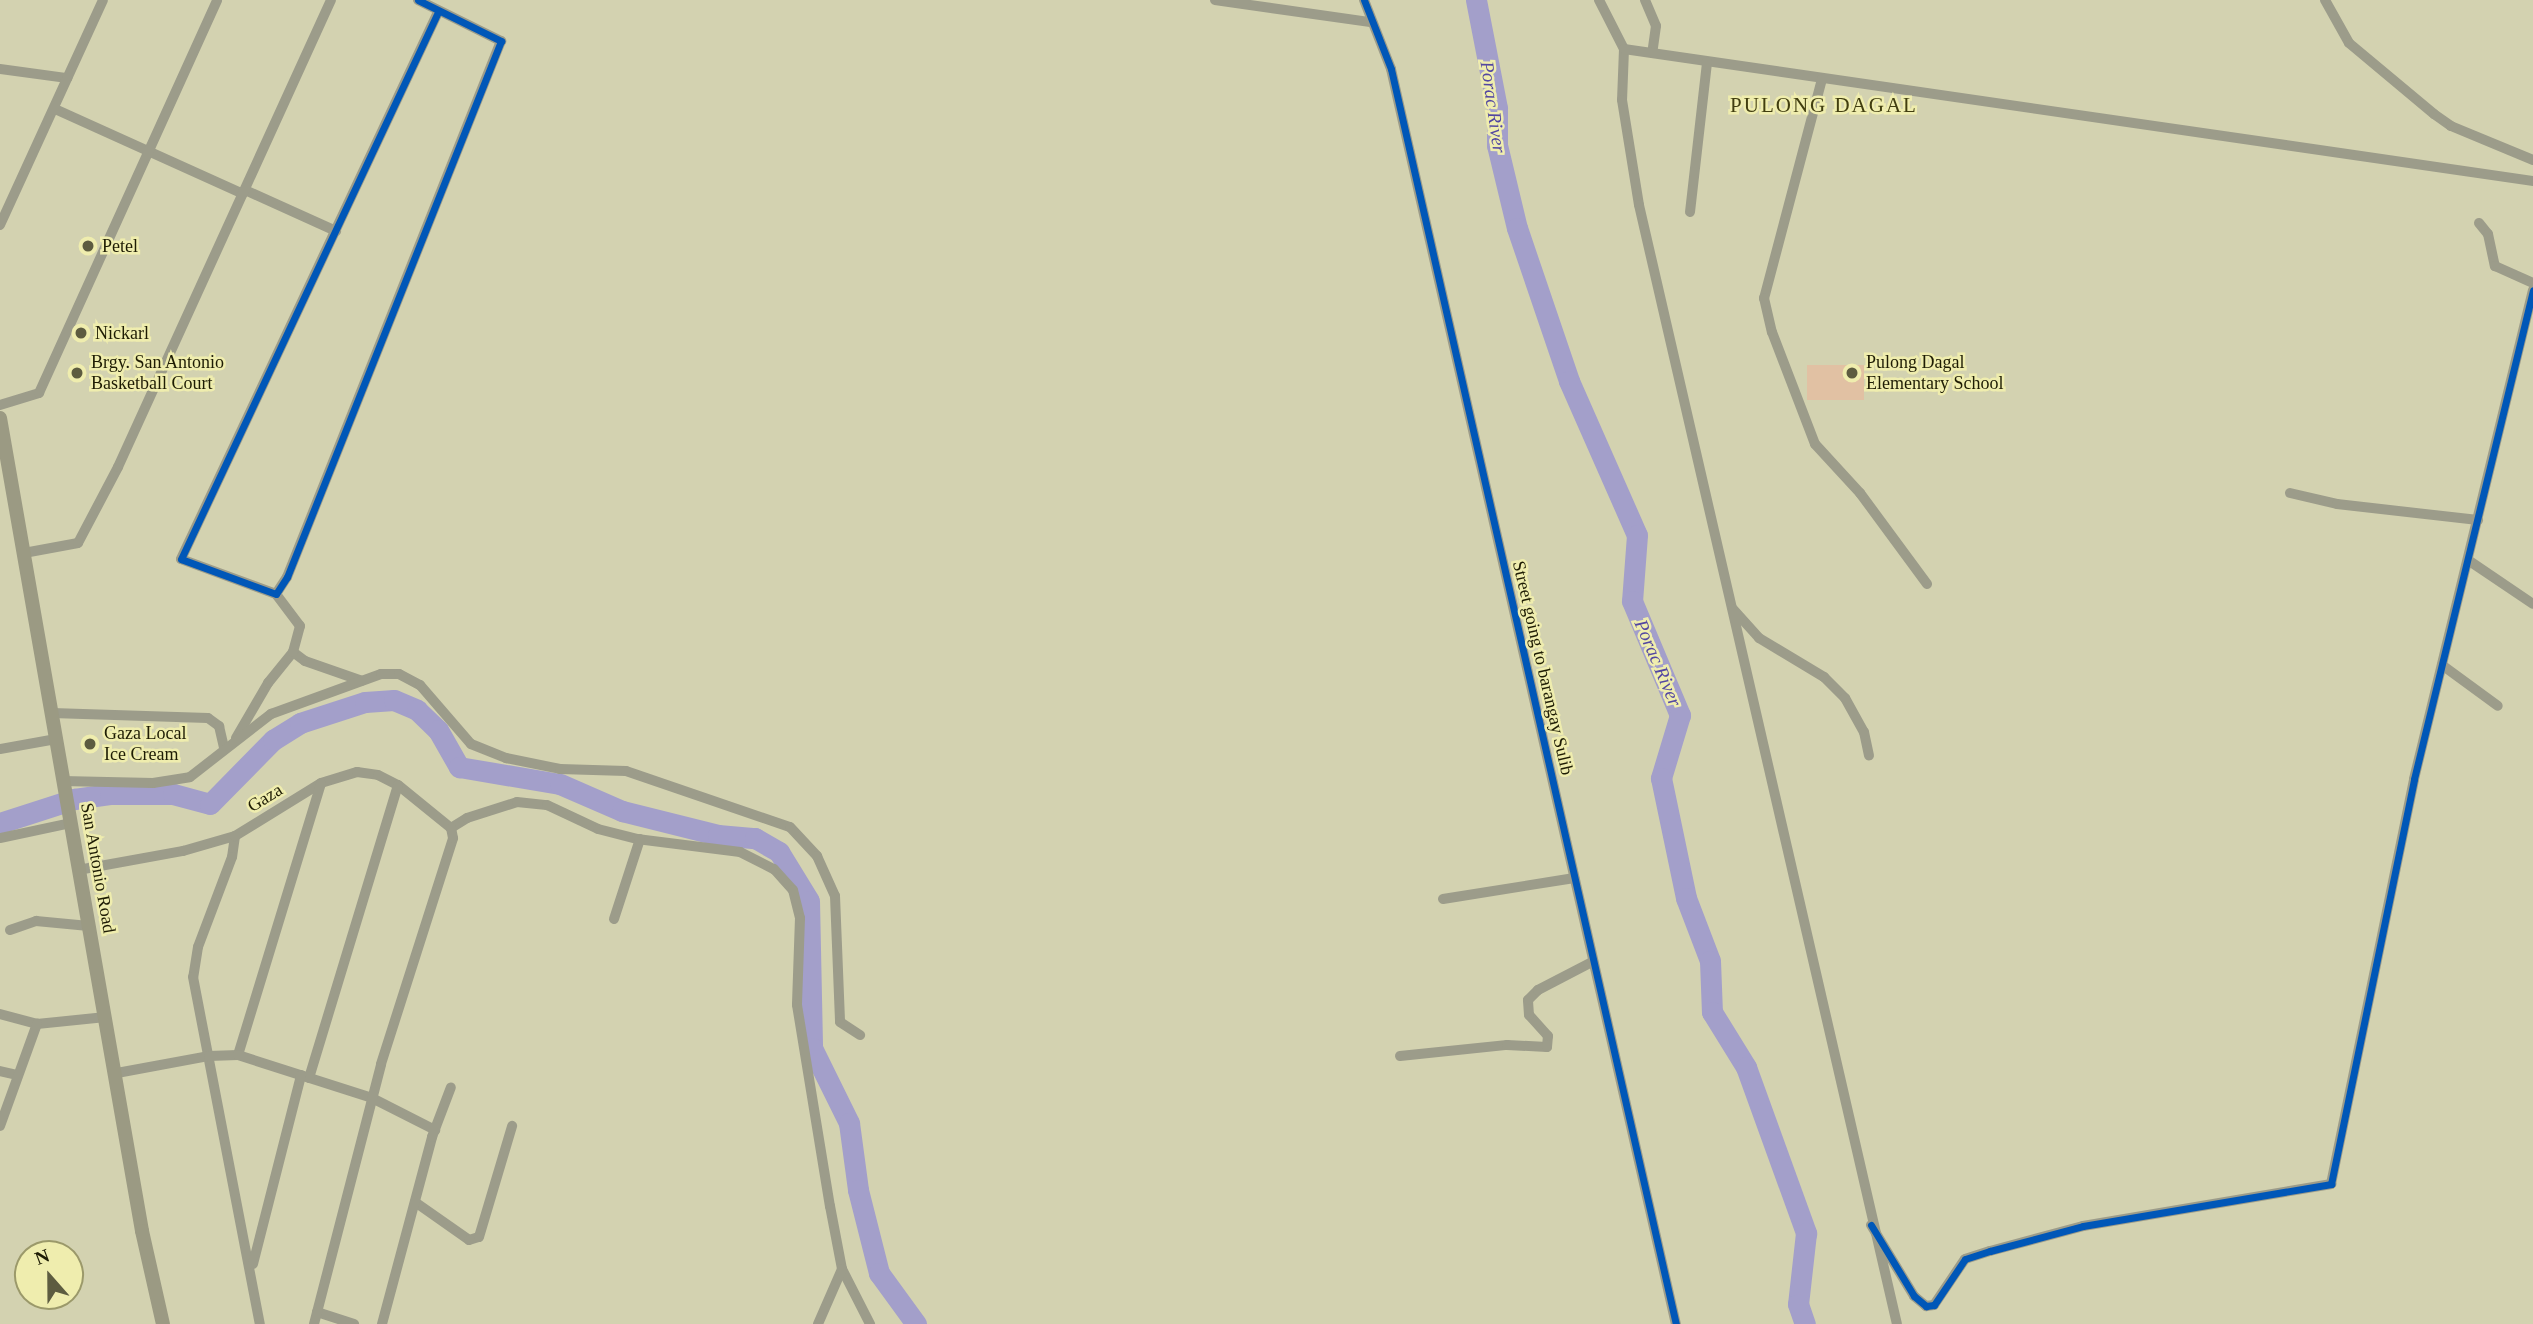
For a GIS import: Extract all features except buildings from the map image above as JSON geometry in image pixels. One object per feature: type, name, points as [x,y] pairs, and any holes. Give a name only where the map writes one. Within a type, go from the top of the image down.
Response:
[{"type":"street","points":[[0,225],[103,0]]},
{"type":"street","points":[[0,405],[39,393],[217,0]]},
{"type":"street","points":[[24,553],[78,543],[244,192],[331,0]]},
{"type":"street","points":[[276,594],[292,564],[501,41],[418,0]]},
{"type":"street","points":[[1215,0],[1370,22]]},
{"type":"street","name":"Street going to barangay Sulib","points":[[1364,0],[1370,22],[1391,69],[1676,1324]]},
{"type":"street","points":[[1600,0],[1624,49],[1622,100],[1639,205],[1730,606],[1849,1108],[1871,1225],[1897,1324]]},
{"type":"street","points":[[1645,0],[1656,26],[1652,53]]},
{"type":"street","points":[[2325,0],[2349,43],[2434,114],[2451,126],[2533,160]]},
{"type":"street","points":[[236,739],[268,683],[293,652],[300,626],[276,594],[181,559],[438,12]]},
{"type":"street","points":[[1624,49],[2533,181]]},
{"type":"street","points":[[1690,212],[1707,62]]},
{"type":"street","points":[[0,69],[67,78]]},
{"type":"street","points":[[1822,79],[1766,276],[1766,307],[1815,444],[1860,493],[1927,584]]},
{"type":"street","points":[[55,109],[336,231]]},
{"type":"street","points":[[2479,223],[2488,234],[2495,266],[2533,283]]},
{"type":"street","points":[[1871,1225],[1914,1296],[1926,1306],[1934,1305],[1965,1259],[1990,1251],[2083,1226],[2331,1184],[2442,665],[2533,290]]},
{"type":"street","name":"San Antonio Road","points":[[0,418],[78,870],[163,1324]]},
{"type":"street","points":[[2290,493],[2337,504],[2478,520]]},
{"type":"street","points":[[2468,560],[2533,604]]},
{"type":"street","points":[[1730,606],[1759,638],[1824,677],[1845,698],[1864,732],[1869,755]]},
{"type":"street","points":[[293,652],[305,661],[362,681]]},
{"type":"street","points":[[2442,665],[2498,706]]},
{"type":"street","points":[[63,784],[167,782],[201,771],[224,747],[271,714],[362,681],[399,674],[420,685],[471,744],[506,758],[560,769],[625,771],[790,827],[817,856],[835,896],[840,1022],[860,1035]]},
{"type":"street","points":[[52,713],[208,718],[219,726],[224,747]]},
{"type":"street","points":[[0,749],[56,739]]},
{"type":"street","name":"Gaza","points":[[78,870],[183,851],[234,836],[321,783],[357,772],[378,775],[398,785],[451,828]]},
{"type":"street","points":[[238,1055],[321,783]]},
{"type":"street","points":[[252,1268],[305,1076],[398,785]]},
{"type":"street","points":[[314,1324],[373,1098],[453,838],[451,828],[499,807],[531,802],[564,811],[597,829],[640,839],[740,852],[774,869],[793,890],[800,918],[797,1005],[842,1269],[870,1324]]},
{"type":"street","points":[[0,838],[70,818]]},
{"type":"street","points":[[234,836],[232,857],[194,964],[209,1056],[252,1268],[260,1324]]},
{"type":"street","points":[[614,919],[640,839]]},
{"type":"street","points":[[1443,899],[1574,878]]},
{"type":"street","points":[[10,930],[36,921],[89,926]]},
{"type":"street","points":[[1400,1056],[1507,1045],[1547,1046],[1548,1036],[1527,1008],[1528,1000],[1538,990],[1592,962]]},
{"type":"street","points":[[0,1014],[37,1024],[106,1017]]},
{"type":"street","points":[[0,1126],[37,1024]]},
{"type":"street","points":[[117,1073],[209,1056],[238,1055],[373,1098],[435,1130]]},
{"type":"street","points":[[0,1071],[17,1075]]},
{"type":"street","points":[[382,1324],[435,1130],[451,1087]]},
{"type":"street","points":[[415,1202],[469,1240],[479,1237],[512,1126]]},
{"type":"street","points":[[818,1324],[842,1269]]},
{"type":"street","points":[[317,1312],[355,1324]]},
{"type":"shaded area","points":[[1807,365],[1864,365],[1864,400],[1807,400]]},
{"type":"waterway","name":"Porac River","points":[[1476,0],[1497,108],[1497,145],[1517,228],[1569,381],[1637,535],[1632,601],[1680,715],[1661,778],[1686,898],[1710,961],[1712,1012],[1746,1067],[1806,1233],[1798,1304],[1805,1324]]},
{"type":"waterway","points":[[0,823],[74,799],[110,794],[173,794],[210,804],[273,740],[300,723],[365,702],[394,700],[417,710],[438,730],[459,767],[560,784],[622,811],[718,835],[755,838],[779,852],[809,901],[812,1048],[849,1123],[858,1190],[879,1273],[916,1324]]},
{"type":"cycle path","points":[[418,0],[501,41],[287,577],[276,594],[181,559],[438,12]]},
{"type":"cycle path","points":[[1364,0],[1391,69],[1676,1324]]},
{"type":"cycle path","points":[[1871,1225],[1914,1296],[1926,1306],[1934,1305],[1965,1259],[1990,1251],[2083,1226],[2331,1184],[2414,779],[2533,290]]},
{"type":"place","name":"Petel","points":[[88,246]]},
{"type":"place","name":"Nickarl","points":[[81,333]]},
{"type":"place","name":"Brgy. San Antonio Basketball Court","points":[[77,373]]},
{"type":"place","name":"Pulong Dagal Elementary School","points":[[1852,373]]},
{"type":"place","name":"Gaza Local Ice Cream","points":[[90,744]]},
{"type":"district","name":"PULONG DAGAL","points":[[1824,105]]}]
